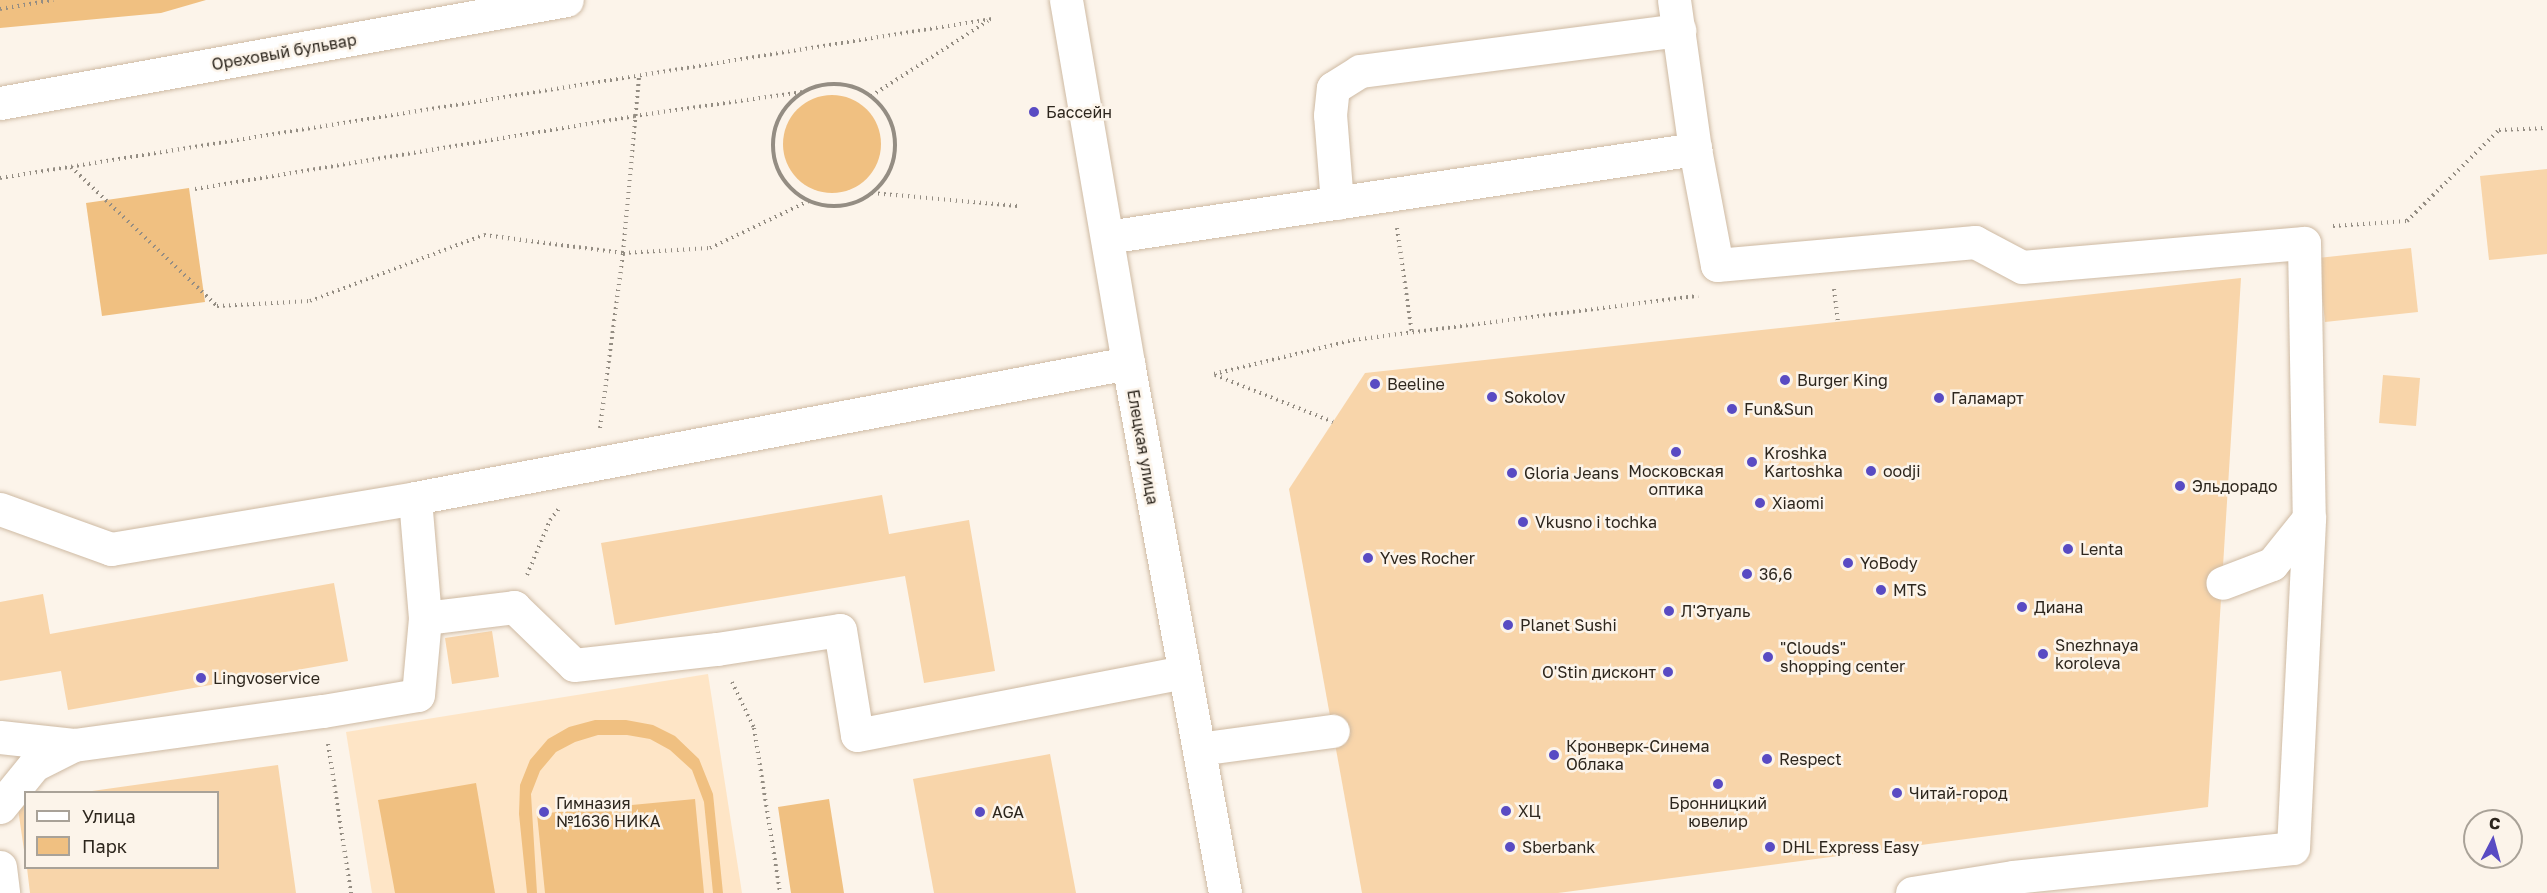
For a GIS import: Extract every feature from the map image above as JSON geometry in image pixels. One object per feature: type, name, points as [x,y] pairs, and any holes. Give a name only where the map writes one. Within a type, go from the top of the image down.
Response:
[{"type":"street","name":"Ореховый бульвар","points":[[0,103],[567,0]]},
{"type":"street","name":"Елецкая улица","points":[[1066,0],[1128,363],[1225,893]]},
{"type":"street","points":[[1337,203],[1330,115],[1333,88],[1360,71],[1676,15],[1695,149],[1717,265],[1975,242],[2022,267],[2304,243],[2309,518],[2293,848],[2013,877],[1912,893]]},
{"type":"street","points":[[1107,237],[1695,149]]},
{"type":"street","points":[[0,509],[111,549],[415,498],[1128,363]]},
{"type":"street","points":[[0,736],[74,745],[323,711],[418,694],[425,618],[415,498]]},
{"type":"street","points":[[2222,583],[2272,564],[2309,518]]},
{"type":"street","points":[[425,618],[514,607],[574,665],[717,649],[840,630],[857,735],[1184,672]]},
{"type":"street","points":[[1198,749],[1333,732]]},
{"type":"street","points":[[0,807],[34,765],[74,745]]},
{"type":"street","points":[[0,867],[3,893]]},
{"type":"path","points":[[0,9],[53,0]]},
{"type":"path","points":[[0,178],[992,19],[871,96]]},
{"type":"path","points":[[514,607],[550,520],[596,463],[623,253],[639,77]]},
{"type":"path","points":[[837,84],[855,87],[871,96],[884,109],[892,126],[895,145],[892,163],[884,179],[871,193],[841,206],[809,201],[793,191],[781,176],[774,158],[773,139],[777,120],[788,104],[803,92],[819,85],[837,84]]},
{"type":"path","points":[[195,189],[634,116],[803,92]]},
{"type":"path","points":[[70,166],[217,306],[310,302],[484,235],[623,253],[710,248],[809,201]]},
{"type":"path","points":[[871,193],[1017,206]]},
{"type":"path","points":[[1392,195],[1412,333]]},
{"type":"path","points":[[1833,279],[1838,321]]},
{"type":"path","points":[[1214,374],[1333,422]]},
{"type":"path","points":[[717,649],[754,728],[780,893]]},
{"type":"path","points":[[323,711],[351,893]]},
{"type":"shaded area","name":"Гимназия №1636 НИКА","points":[[708,674],[742,893],[372,893],[346,732]]},
{"type":"green space","points":[[0,0],[206,0],[161,13],[0,28]]},
{"type":"green space","points":[[832,95],[851,99],[867,109],[877,125],[881,144],[877,163],[867,179],[851,189],[832,193],[813,189],[797,179],[787,163],[783,144],[787,125],[797,109],[813,99]]},
{"type":"green space","points":[[189,188],[205,302],[102,316],[86,203]]},
{"type":"green space","points":[[595,720],[626,720],[653,725],[675,736],[699,759],[713,794],[723,893],[713,893],[704,802],[692,770],[670,750],[650,739],[627,735],[598,735],[575,742],[556,752],[540,771],[531,794],[537,893],[527,893],[519,814],[520,785],[530,760],[548,739],[569,727]]},
{"type":"green space","points":[[476,783],[495,893],[395,893],[378,800]]},
{"type":"green space","points":[[695,799],[704,893],[545,893],[537,814]]},
{"type":"green space","points":[[829,799],[844,893],[791,893],[778,807]]},
{"type":"building","points":[[2547,169],[2547,254],[2489,260],[2480,176]]},
{"type":"building","points":[[2411,248],[2418,312],[2325,322],[2318,258]]},
{"type":"building","name":"\"Clouds\" shopping center","points":[[2241,278],[2208,807],[1558,893],[1362,893],[1289,489],[1365,373]]},
{"type":"building","points":[[2383,375],[2420,378],[2416,426],[2379,423]]},
{"type":"building","points":[[882,495],[889,534],[969,520],[995,671],[924,683],[905,576],[615,625],[601,543]]},
{"type":"building","points":[[334,583],[348,661],[68,710],[61,671],[0,681],[0,602],[43,594],[50,634]]},
{"type":"building","points":[[492,631],[499,677],[452,684],[445,638]]},
{"type":"building","points":[[1050,754],[1076,893],[934,893],[913,779]]},
{"type":"building","points":[[278,765],[296,893],[30,893],[27,869],[219,869],[219,791],[92,791]]},
{"type":"building","points":[[24,800],[24,850],[17,802]]},
{"type":"place","name":"Бассейн","points":[[1034,112]]},
{"type":"place","name":"Burger King","points":[[1785,380]]},
{"type":"place","name":"Beeline","points":[[1375,384]]},
{"type":"place","name":"Sokolov","points":[[1492,397]]},
{"type":"place","name":"Галамарт","points":[[1939,398]]},
{"type":"place","name":"Fun&Sun","points":[[1732,409]]},
{"type":"place","name":"Московская оптика","points":[[1676,452]]},
{"type":"place","name":"Kroshka Kartoshka","points":[[1752,462]]},
{"type":"place","name":"oodji","points":[[1871,471]]},
{"type":"place","name":"Gloria Jeans","points":[[1512,473]]},
{"type":"place","name":"Эльдорадо","points":[[2180,486]]},
{"type":"place","name":"Xiaomi","points":[[1760,503]]},
{"type":"place","name":"Vkusno i tochka","points":[[1523,522]]},
{"type":"place","name":"Lenta","points":[[2068,549]]},
{"type":"place","name":"Yves Rocher","points":[[1368,558]]},
{"type":"place","name":"YoBody","points":[[1848,563]]},
{"type":"place","name":"36,6","points":[[1747,574]]},
{"type":"place","name":"MTS","points":[[1881,590]]},
{"type":"place","name":"Диана","points":[[2022,607]]},
{"type":"place","name":"Л'Этуаль","points":[[1669,611]]},
{"type":"place","name":"Planet Sushi","points":[[1508,625]]},
{"type":"place","name":"Snezhnaya koroleva","points":[[2043,654]]},
{"type":"place","name":"\"Clouds\" shopping center","points":[[1768,657]]},
{"type":"place","name":"O'Stin дисконт","points":[[1668,672]]},
{"type":"place","name":"Lingvoservice","points":[[201,678]]},
{"type":"place","name":"Кронверк-Синема Облака","points":[[1554,755]]},
{"type":"place","name":"Respect","points":[[1767,759]]},
{"type":"place","name":"Бронницкий ювелир","points":[[1718,784]]},
{"type":"place","name":"Читай-город","points":[[1897,793]]},
{"type":"place","name":"ХЦ","points":[[1506,811]]},
{"type":"place","name":"Гимназия №1636 НИКА","points":[[544,812]]},
{"type":"place","name":"AGA","points":[[980,812]]},
{"type":"place","name":"Sberbank","points":[[1510,847]]},
{"type":"place","name":"DHL Express Easy","points":[[1770,847]]}]
